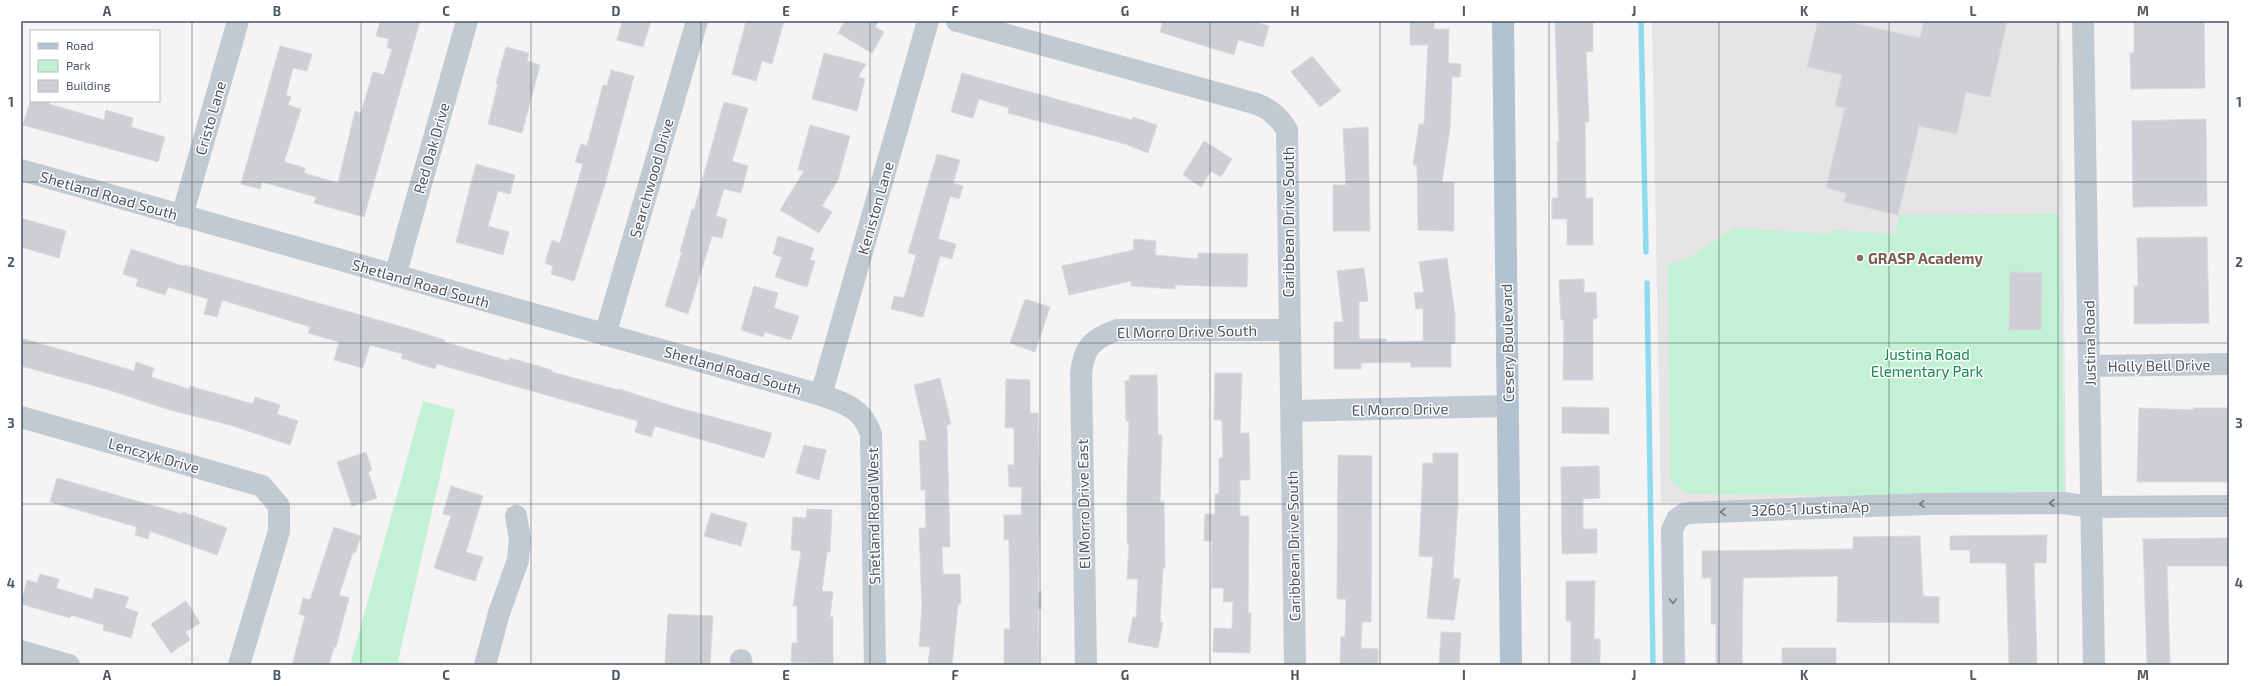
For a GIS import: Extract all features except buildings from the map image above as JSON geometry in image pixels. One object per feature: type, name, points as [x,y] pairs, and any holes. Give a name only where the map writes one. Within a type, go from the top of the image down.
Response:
[{"type":"main road","name":"Cesery Boulevard","points":[[1502,21],[1511,665]]},
{"type":"street","name":"Cristo Lane","points":[[182,216],[238,21]]},
{"type":"street","name":"Red Oak Drive","points":[[395,276],[467,21]]},
{"type":"street","name":"Searchwood Drive","points":[[605,335],[697,21]]},
{"type":"street","name":"Keniston Lane","points":[[821,395],[928,21]]},
{"type":"street","name":"Caribbean Drive South","points":[[957,21],[1256,104],[1269,110],[1280,119],[1287,130],[1288,330],[1292,411],[1295,665]]},
{"type":"street","name":"Justina Road","points":[[2083,21],[2094,665]]},
{"type":"street","name":"Shetland Road South","points":[[21,170],[821,395]]},
{"type":"street","name":"El Morro Drive South","points":[[1090,345],[1101,336],[1117,330],[1288,330]]},
{"type":"street","name":"El Morro Drive East","points":[[1086,665],[1081,374],[1083,358],[1090,345]]},
{"type":"street","name":"Holly Bell Drive","points":[[2090,366],[2229,364]]},
{"type":"street","name":"Shetland Road West","points":[[821,395],[849,405],[862,416],[871,434],[875,665]]},
{"type":"street","name":"El Morro Drive","points":[[1292,411],[1508,406]]},
{"type":"street","name":"Lenczyk Drive","points":[[21,417],[262,486],[279,506],[279,531],[239,665]]},
{"type":"street","name":"3260-1 Justina Ap","points":[[1674,665],[1672,530],[1677,519],[1686,513],[1926,504],[2064,503],[2091,507],[2229,506]]},
{"type":"street","points":[[485,665],[499,613],[518,560],[520,539],[516,516]]},
{"type":"street","points":[[21,651],[69,665]]},
{"type":"shaded area","name":"GRASP Academy","points":[[1652,21],[2061,21],[2066,495],[1661,503]]},
{"type":"green space","name":"Justina Road Elementary Park","points":[[2059,214],[2065,493],[1938,496],[1687,494],[1670,480],[1668,264],[1683,261],[1735,228],[1828,234],[1834,230],[1895,234],[1899,215]]},
{"type":"green space","points":[[423,401],[455,410],[398,661],[411,665],[350,665]]},
{"type":"waterway","points":[[1641,21],[1646,252]]},
{"type":"waterway","points":[[1647,283],[1653,665]]},
{"type":"place","name":"GRASP Academy","points":[[1860,258]]}]
